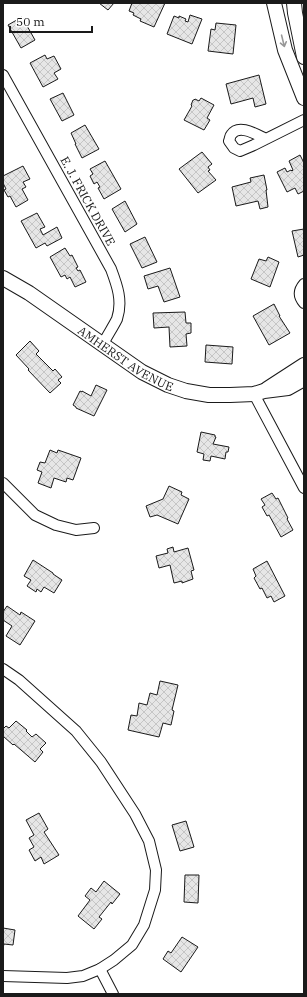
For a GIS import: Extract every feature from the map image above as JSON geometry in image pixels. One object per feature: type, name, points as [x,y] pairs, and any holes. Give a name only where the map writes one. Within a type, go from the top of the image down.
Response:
[{"type":"street","points":[[274,3],[285,50],[304,98]]},
{"type":"street","points":[[294,3],[304,58]]},
{"type":"street","name":"E. J. FRICK DRIVE","points":[[3,74],[111,268],[117,286],[120,304],[117,318],[103,344]]},
{"type":"street","points":[[266,139],[304,120]]},
{"type":"street","name":"AMHERST AVENUE","points":[[3,278],[29,293],[142,372],[168,385],[186,391],[209,395],[230,395],[288,388],[304,379]]},
{"type":"street","points":[[304,284],[300,288],[299,292],[304,303]]},
{"type":"street","points":[[304,365],[259,392],[304,488]]},
{"type":"street","points":[[3,482],[35,515],[56,525],[76,530],[94,528]]},
{"type":"street","points":[[3,669],[19,680],[76,731],[105,767],[135,814],[149,841],[156,870],[155,890],[144,925],[132,945],[114,960],[100,969],[83,976],[67,978],[3,976]]},
{"type":"street","points":[[100,969],[113,994]]},
{"type":"building","points":[[99,3],[114,3],[108,10]]},
{"type":"building","points":[[132,3],[165,3],[154,27],[140,21],[141,19],[129,11]]},
{"type":"building","points":[[190,15],[202,19],[192,44],[167,34],[174,16],[179,18],[179,16],[186,19],[185,21],[188,22]]},
{"type":"building","points":[[22,17],[35,40],[21,48],[8,25]]},
{"type":"building","points":[[216,23],[236,25],[233,54],[208,51],[211,29],[215,30]]},
{"type":"building","points":[[45,55],[47,59],[54,56],[61,69],[54,73],[58,79],[43,87],[30,63]]},
{"type":"building","points":[[259,75],[266,104],[255,107],[253,98],[231,104],[226,84]]},
{"type":"building","points":[[63,93],[74,115],[62,121],[50,99]]},
{"type":"building","points":[[201,98],[214,105],[207,118],[210,120],[204,130],[184,120],[192,106],[193,100],[195,99],[199,101]]},
{"type":"building","points":[[85,125],[99,149],[82,158],[71,133]]},
{"type":"building","points":[[202,152],[212,164],[208,167],[210,170],[208,171],[216,180],[198,193],[179,169]]},
{"type":"building","points":[[300,155],[304,163],[304,191],[298,194],[295,188],[287,192],[277,172],[285,168],[287,172],[292,171],[293,170],[289,161]]},
{"type":"building","points":[[105,161],[121,189],[104,199],[98,188],[100,187],[97,182],[94,184],[90,176],[93,174],[90,169]]},
{"type":"building","points":[[23,166],[30,179],[23,182],[26,187],[22,189],[28,200],[16,207],[10,196],[8,197],[4,190],[6,189],[3,183],[3,176]]},
{"type":"building","points":[[264,175],[268,207],[260,209],[258,201],[236,206],[232,187],[251,182],[250,178]]},
{"type":"building","points":[[125,201],[137,224],[125,232],[112,209]]},
{"type":"building","points":[[37,213],[45,227],[40,229],[43,235],[57,227],[62,238],[47,246],[45,243],[36,248],[21,221]]},
{"type":"building","points":[[304,229],[304,255],[298,257],[292,231]]},
{"type":"building","points":[[145,237],[157,262],[142,268],[130,244]]},
{"type":"building","points":[[65,248],[70,256],[72,255],[78,267],[76,268],[78,271],[80,270],[86,282],[75,287],[70,277],[67,279],[65,275],[61,277],[50,257]]},
{"type":"building","points":[[268,257],[279,262],[270,287],[251,279],[259,259],[266,261]]},
{"type":"building","points":[[170,268],[180,297],[164,302],[158,286],[148,289],[144,276]]},
{"type":"building","points":[[274,304],[279,316],[290,333],[269,345],[253,316]]},
{"type":"building","points":[[185,312],[186,323],[191,323],[191,333],[186,334],[187,346],[170,347],[169,327],[154,328],[153,313]]},
{"type":"building","points":[[30,341],[39,351],[36,354],[53,371],[55,369],[62,377],[58,380],[61,383],[50,393],[16,355]]},
{"type":"building","points":[[206,345],[233,347],[232,364],[205,362]]},
{"type":"building","points":[[96,385],[107,390],[94,416],[76,408],[73,405],[80,391],[91,396]]},
{"type":"building","points":[[201,432],[215,435],[216,437],[213,444],[229,447],[228,452],[226,452],[225,459],[211,456],[210,461],[203,460],[204,454],[197,452]]},
{"type":"building","points":[[50,450],[57,453],[58,450],[81,458],[73,480],[67,478],[66,482],[54,478],[51,488],[38,483],[42,472],[37,470],[40,462],[45,463]]},
{"type":"building","points":[[169,486],[182,492],[181,495],[189,499],[178,524],[157,515],[150,517],[146,506],[163,499]]},
{"type":"building","points":[[272,493],[276,499],[278,498],[293,530],[281,537],[269,515],[267,516],[262,507],[265,505],[261,499]]},
{"type":"building","points":[[173,547],[174,552],[188,548],[194,570],[191,571],[193,579],[182,583],[182,581],[174,583],[170,565],[159,568],[156,556],[168,553],[167,549]]},
{"type":"building","points":[[33,560],[62,580],[54,593],[44,587],[41,592],[37,589],[36,592],[27,586],[31,580],[24,576]]},
{"type":"building","points":[[267,561],[285,596],[274,602],[271,596],[267,598],[262,588],[260,589],[254,578],[256,576],[253,569]]},
{"type":"building","points":[[7,606],[20,615],[21,612],[35,621],[20,645],[6,636],[12,626],[3,620],[3,612]]},
{"type":"building","points":[[160,681],[178,685],[172,710],[174,711],[171,725],[163,723],[159,737],[128,730],[131,715],[137,716],[139,703],[147,705],[150,693],[157,695]]},
{"type":"building","points":[[16,721],[27,730],[26,731],[32,737],[36,734],[46,743],[40,749],[43,752],[35,762],[3,736],[3,729],[6,726],[9,728]]},
{"type":"building","points":[[39,813],[48,829],[44,832],[59,855],[44,864],[41,857],[35,861],[29,850],[34,847],[29,838],[34,835],[26,820]]},
{"type":"building","points":[[186,821],[194,847],[180,851],[172,825]]},
{"type":"building","points":[[185,875],[199,875],[198,903],[184,902]]},
{"type":"building","points":[[104,881],[120,894],[112,904],[111,902],[99,917],[102,919],[94,929],[78,916],[90,900],[85,896],[91,888],[96,892]]},
{"type":"building","points":[[3,928],[15,930],[13,945],[4,944],[3,948]]},
{"type":"building","points":[[182,937],[198,947],[181,972],[163,959],[168,951],[171,953]]}]
